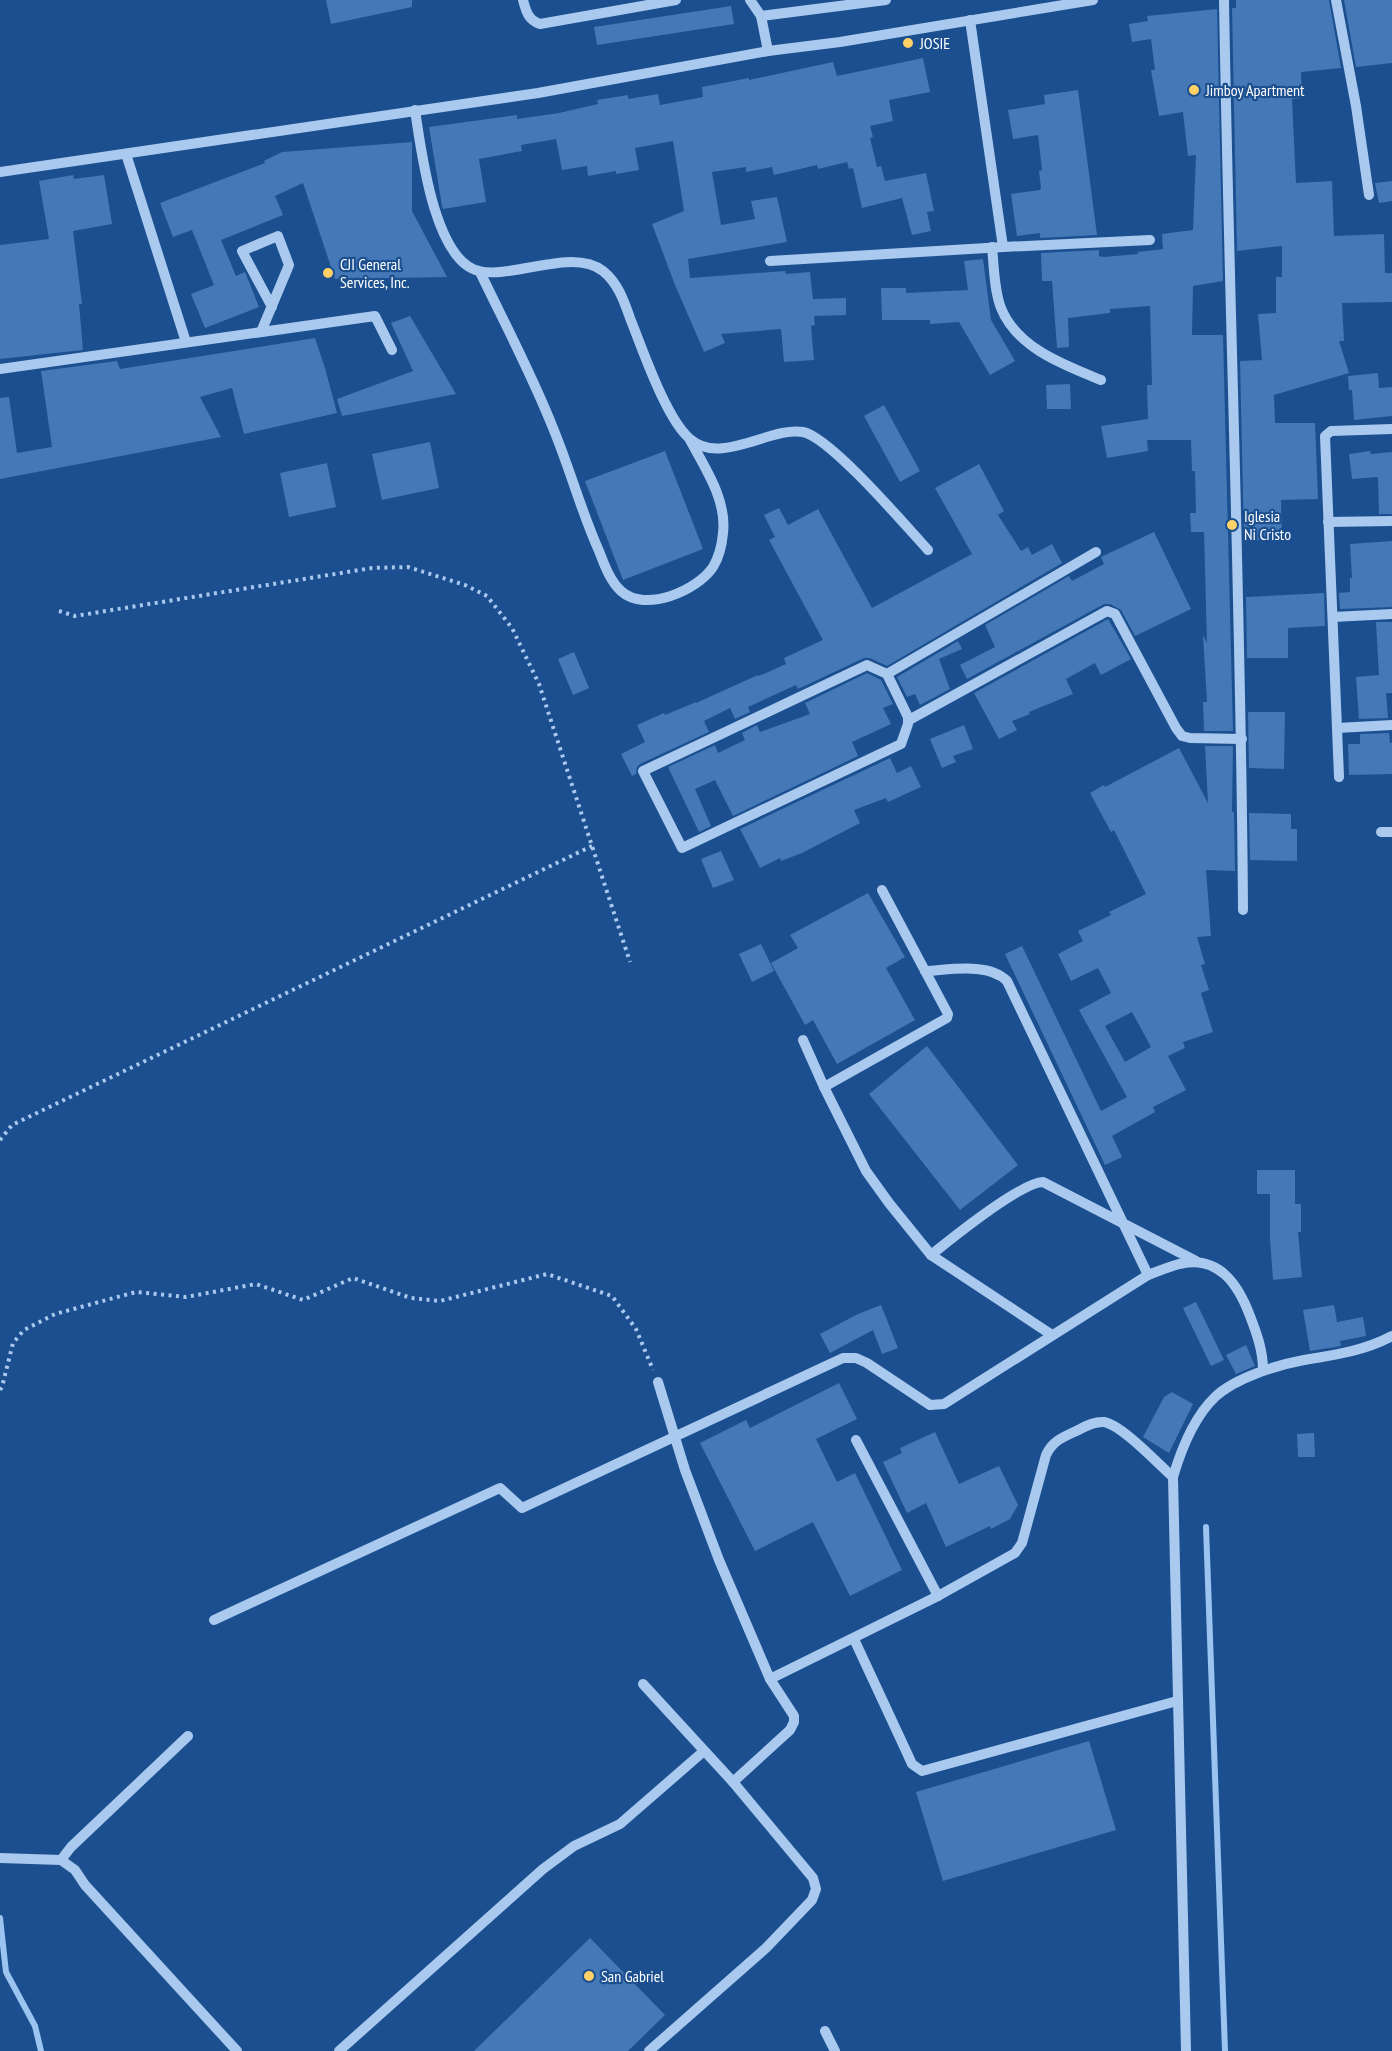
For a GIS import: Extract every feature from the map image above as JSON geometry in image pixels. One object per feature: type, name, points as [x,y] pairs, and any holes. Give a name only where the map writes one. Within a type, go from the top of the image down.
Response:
[{"type":"street","points":[[523,0],[527,13],[533,21],[540,24],[676,0]]},
{"type":"street","points":[[750,0],[761,16],[768,51]]},
{"type":"street","points":[[761,16],[886,0]]},
{"type":"street","points":[[0,172],[538,93],[768,51],[840,42],[1093,0]]},
{"type":"street","points":[[1224,0],[1244,910]]},
{"type":"street","points":[[1336,0],[1370,195]]},
{"type":"street","points":[[970,20],[997,247],[1001,307],[1011,325],[1025,341],[1047,356],[1101,380]]},
{"type":"street","points":[[415,110],[424,169],[437,216],[453,252],[465,266],[480,272],[494,272],[562,262],[585,263],[603,271],[619,290],[661,393],[676,422],[690,440],[715,488],[722,509],[724,531],[720,553],[712,568],[700,582],[677,594],[658,600],[633,598],[621,591],[607,570],[587,523],[553,427],[480,272]]},
{"type":"street","points":[[126,154],[186,342]]},
{"type":"street","points":[[261,332],[272,307],[289,265],[278,236],[242,251],[272,307]]},
{"type":"street","points":[[770,261],[1150,240]]},
{"type":"street","points":[[0,369],[375,316],[392,350]]},
{"type":"street","points":[[1339,777],[1325,436],[1331,431],[1392,429]]},
{"type":"street","points":[[690,440],[709,448],[733,447],[791,432],[805,432],[824,443],[844,461],[928,550]]},
{"type":"street","points":[[1328,522],[1392,521]]},
{"type":"street","points":[[887,674],[1096,552]]},
{"type":"street","points":[[909,720],[1107,611],[1111,611],[1115,614],[1182,736],[1242,739]]},
{"type":"street","points":[[1333,617],[1392,614]]},
{"type":"street","points":[[863,666],[869,666],[887,674],[909,720],[903,740],[898,747],[684,848],[643,774],[643,771],[863,666]]},
{"type":"street","points":[[1337,728],[1392,725]]},
{"type":"street","points":[[824,1087],[947,1018],[948,1014],[882,890]]},
{"type":"street","points":[[925,971],[988,969],[1001,975],[1007,981],[1148,1275]]},
{"type":"street","points":[[804,1040],[824,1087],[866,1171],[888,1203],[931,1255],[1052,1335]]},
{"type":"street","points":[[931,1255],[967,1227],[1035,1183],[1043,1182],[1198,1263],[1215,1267],[1228,1276],[1245,1304],[1261,1348],[1263,1370]]},
{"type":"street","points":[[214,1620],[500,1488],[522,1508],[843,1358],[856,1358],[867,1363],[930,1405],[944,1404],[1148,1275],[1181,1264],[1198,1263]]},
{"type":"street","points":[[1186,2051],[1173,1478],[1184,1446],[1209,1403],[1220,1393],[1263,1370],[1282,1364],[1358,1350],[1392,1336]]},
{"type":"street","points":[[658,1382],[674,1437],[719,1560],[770,1679],[794,1716],[790,1730],[733,1782]]},
{"type":"street","points":[[770,1679],[938,1596],[1019,1550],[1046,1455],[1050,1446],[1059,1439],[1094,1423],[1105,1422],[1115,1426],[1126,1435],[1173,1478]]},
{"type":"street","points":[[856,1440],[938,1596]]},
{"type":"street","points":[[854,1639],[912,1764],[922,1771],[1178,1701]]},
{"type":"street","points":[[643,1684],[733,1782],[813,1878],[816,1889],[812,1900],[766,1948],[649,2051]]},
{"type":"street","points":[[62,1860],[71,1847],[188,1736]]},
{"type":"street","points":[[339,2051],[543,1869],[574,1846],[620,1824],[704,1751]]},
{"type":"street","points":[[0,1858],[62,1860],[75,1870],[85,1885],[237,2051]]},
{"type":"street","points":[[825,2031],[835,2051]]},
{"type":"path","points":[[59,611],[75,616],[372,568],[408,567],[465,585],[487,596],[512,628],[538,684],[630,962]]},
{"type":"path","points":[[0,1140],[12,1125],[592,846]]},
{"type":"path","points":[[0,1390],[13,1343],[24,1330],[55,1314],[136,1292],[186,1297],[255,1284],[303,1300],[353,1278],[411,1298],[440,1301],[547,1274],[612,1296],[636,1329],[658,1382]]},
{"type":"building","points":[[326,0],[412,0],[412,7],[331,24]]},
{"type":"building","points":[[1236,0],[1329,0],[1341,68],[1301,72],[1302,98],[1292,99],[1296,183],[1332,181],[1334,236],[1384,234],[1385,273],[1392,273],[1392,302],[1342,303],[1344,341],[1339,341],[1349,373],[1274,395],[1275,423],[1315,423],[1318,499],[1281,500],[1282,540],[1244,540],[1240,361],[1262,360],[1258,314],[1276,313],[1276,277],[1282,277],[1282,246],[1237,251],[1232,8],[1236,8]]},
{"type":"building","points":[[1344,0],[1392,0],[1392,63],[1356,67]]},
{"type":"building","points":[[731,6],[734,24],[597,45],[594,27]]},
{"type":"building","points":[[1217,9],[1223,281],[1193,286],[1192,335],[1223,335],[1233,731],[1204,731],[1203,702],[1207,702],[1203,635],[1207,643],[1204,532],[1191,532],[1190,513],[1196,513],[1195,471],[1192,471],[1191,440],[1147,440],[1148,451],[1107,458],[1101,426],[1148,419],[1147,385],[1152,385],[1150,306],[1110,309],[1110,313],[1068,318],[1069,347],[1057,348],[1052,281],[1042,281],[1041,253],[1099,250],[1099,256],[1104,257],[1138,254],[1138,252],[1163,249],[1162,234],[1193,230],[1196,155],[1188,156],[1183,112],[1159,116],[1151,70],[1155,70],[1151,39],[1132,42],[1129,24],[1148,21],[1147,16]]},
{"type":"building","points":[[923,58],[930,92],[889,100],[893,121],[870,126],[873,137],[870,138],[877,167],[881,166],[885,181],[926,173],[934,211],[927,212],[931,231],[912,235],[902,198],[862,208],[853,168],[849,169],[847,162],[818,169],[817,165],[774,175],[772,167],[746,172],[746,167],[712,172],[721,225],[755,219],[751,201],[777,197],[787,242],[688,259],[690,278],[785,271],[786,274],[810,272],[813,299],[846,298],[846,315],[814,316],[815,325],[811,326],[814,360],[784,362],[781,329],[721,334],[725,343],[704,352],[652,224],[684,211],[673,141],[635,148],[639,170],[588,176],[587,166],[562,170],[556,139],[521,145],[522,151],[479,159],[486,202],[443,209],[442,206],[429,127],[517,115],[517,119],[559,113],[598,104],[597,100],[628,95],[628,99],[658,94],[660,105],[703,97],[702,87],[749,78],[749,80],[833,62],[837,76]]},
{"type":"building","points":[[1078,90],[1097,235],[1040,238],[1040,233],[1017,236],[1011,194],[1040,190],[1039,171],[1042,170],[1038,135],[1013,139],[1008,110],[1045,104],[1044,95]]},
{"type":"building","points":[[412,142],[412,211],[447,277],[335,279],[303,183],[275,196],[283,215],[221,240],[236,276],[245,272],[259,307],[205,328],[191,294],[214,285],[192,230],[173,237],[160,203],[265,163],[264,161],[282,152]]},
{"type":"building","points":[[73,175],[74,179],[104,175],[112,224],[73,231],[82,304],[79,304],[83,350],[0,359],[0,245],[49,239],[39,181]]},
{"type":"building","points":[[1392,181],[1392,201],[1379,203],[1375,183]]},
{"type":"building","points":[[983,259],[991,320],[1015,361],[990,375],[959,322],[930,324],[930,320],[882,320],[881,288],[906,288],[906,293],[968,290],[964,261]]},
{"type":"building","points":[[410,316],[456,394],[342,416],[337,399],[413,371],[391,323]]},
{"type":"building","points":[[315,338],[337,413],[244,434],[232,388],[200,397],[221,437],[0,479],[0,398],[9,397],[17,453],[52,447],[41,371],[117,361],[120,369]]},
{"type":"building","points":[[1378,373],[1379,388],[1392,387],[1392,416],[1354,420],[1352,390],[1349,390],[1348,376]]},
{"type":"building","points":[[1070,384],[1071,409],[1047,409],[1046,385]]},
{"type":"building","points":[[884,405],[920,471],[900,482],[864,416]]},
{"type":"building","points":[[430,442],[439,488],[382,500],[372,454]]},
{"type":"building","points":[[665,451],[703,549],[623,580],[585,481]]},
{"type":"building","points":[[1370,451],[1371,454],[1392,452],[1392,514],[1379,514],[1378,477],[1352,479],[1349,454]]},
{"type":"building","points":[[327,463],[336,507],[289,517],[280,473]]},
{"type":"building","points":[[979,464],[1004,511],[998,515],[1021,551],[1028,547],[1032,555],[1052,544],[1062,563],[887,666],[870,658],[864,658],[798,689],[796,685],[748,707],[750,712],[735,719],[730,708],[704,721],[709,732],[640,764],[636,774],[632,776],[621,754],[645,742],[637,725],[664,713],[665,715],[696,703],[786,664],[784,658],[823,640],[769,540],[775,537],[764,515],[779,508],[788,525],[818,509],[872,608],[972,554],[935,488]]},
{"type":"building","points":[[1154,532],[1191,609],[1135,636],[1121,610],[1110,604],[1104,604],[967,679],[960,665],[995,647],[985,625],[1069,576],[1072,581],[1104,564],[1101,557]]},
{"type":"building","points":[[1392,541],[1392,607],[1340,609],[1339,593],[1350,592],[1350,578],[1352,578],[1350,544]]},
{"type":"building","points":[[1324,593],[1325,626],[1288,628],[1288,658],[1247,658],[1246,597]]},
{"type":"building","points":[[1108,619],[1131,659],[1101,675],[1095,663],[1066,679],[1073,694],[1012,721],[1017,730],[999,739],[974,693]]},
{"type":"building","points":[[1376,622],[1392,622],[1392,693],[1386,693],[1388,718],[1359,719],[1356,677],[1379,675]]},
{"type":"building","points":[[958,641],[962,649],[939,659],[950,689],[920,705],[915,694],[907,697],[897,677]]},
{"type":"building","points":[[574,652],[589,688],[573,695],[558,659]]},
{"type":"building","points":[[867,673],[881,680],[893,704],[883,708],[891,724],[852,742],[858,756],[733,816],[715,780],[695,789],[711,826],[699,832],[668,767],[715,745],[718,753],[745,740],[742,733],[757,725],[760,732],[810,714],[805,703]]},
{"type":"building","points":[[1248,712],[1285,712],[1284,769],[1249,768]]},
{"type":"building","points":[[964,725],[973,749],[953,756],[956,762],[942,768],[930,739]]},
{"type":"building","points":[[1389,733],[1390,743],[1392,743],[1392,774],[1349,775],[1348,744],[1360,744],[1360,734]]},
{"type":"building","points":[[1205,746],[1233,746],[1232,812],[1234,812],[1235,871],[1206,870],[1211,936],[1197,937],[1205,964],[1201,965],[1209,990],[1201,993],[1213,1032],[1183,1042],[1185,1048],[1168,1056],[1186,1090],[1153,1107],[1155,1112],[1112,1136],[1122,1157],[1105,1165],[1005,954],[1022,946],[1101,1111],[1127,1097],[1079,1010],[1111,993],[1098,968],[1071,981],[1058,954],[1083,941],[1078,931],[1111,915],[1109,912],[1146,894],[1114,830],[1111,832],[1090,793],[1179,748],[1208,803]],"holes":[[[1132,1012],[1151,1047],[1125,1062],[1105,1026]]]},
{"type":"building","points":[[890,758],[897,773],[911,766],[921,787],[888,802],[886,798],[854,810],[860,823],[802,853],[781,861],[780,858],[760,868],[740,829]]},
{"type":"building","points":[[1249,813],[1291,814],[1291,829],[1297,829],[1297,861],[1250,860]]},
{"type":"building","points":[[721,851],[734,880],[713,888],[701,859]]},
{"type":"building","points":[[868,893],[905,957],[886,968],[915,1020],[837,1064],[813,1020],[805,1025],[771,963],[798,948],[790,935]]},
{"type":"building","points":[[761,944],[774,971],[752,982],[739,954]]},
{"type":"building","points":[[927,1046],[1018,1165],[960,1210],[869,1094]]},
{"type":"building","points":[[1257,1170],[1295,1170],[1295,1204],[1301,1204],[1301,1232],[1298,1232],[1302,1277],[1273,1280],[1270,1194],[1257,1194]]},
{"type":"building","points":[[1196,1302],[1224,1360],[1211,1366],[1183,1308]]},
{"type":"building","points":[[881,1305],[898,1348],[882,1354],[873,1330],[830,1353],[820,1334]]},
{"type":"building","points":[[1334,1305],[1337,1322],[1363,1317],[1366,1336],[1340,1341],[1341,1346],[1310,1351],[1303,1310]]},
{"type":"building","points":[[1246,1345],[1255,1366],[1236,1374],[1226,1355]]},
{"type":"building","points":[[839,1383],[857,1419],[816,1439],[837,1482],[855,1473],[902,1570],[850,1596],[813,1522],[755,1551],[700,1443],[746,1420],[750,1428]]},
{"type":"building","points":[[1172,1392],[1193,1404],[1169,1453],[1143,1437],[1164,1397]]},
{"type":"building","points":[[935,1432],[959,1484],[999,1466],[1018,1505],[1010,1519],[946,1547],[926,1503],[907,1513],[883,1462],[902,1453],[900,1448]]},
{"type":"building","points":[[1314,1433],[1315,1457],[1298,1457],[1297,1434]]},
{"type":"building","points":[[1089,1741],[1116,1830],[943,1881],[916,1792]]},
{"type":"building","name":"San Gabriel","points":[[590,1938],[665,2015],[628,2051],[474,2051]]},
{"type":"waterway","points":[[1206,1527],[1225,2051]]},
{"type":"waterway","points":[[0,1918],[6,1972],[35,2026],[41,2051]]},
{"type":"place","name":"JOSIE","points":[[908,43]]},
{"type":"place","name":"Jimboy Apartment","points":[[1194,90]]},
{"type":"place","name":"CJI General Services, Inc.","points":[[328,273]]},
{"type":"place","name":"Iglesia Ni Cristo","points":[[1232,525]]},
{"type":"place","name":"San Gabriel","points":[[589,1976]]}]
